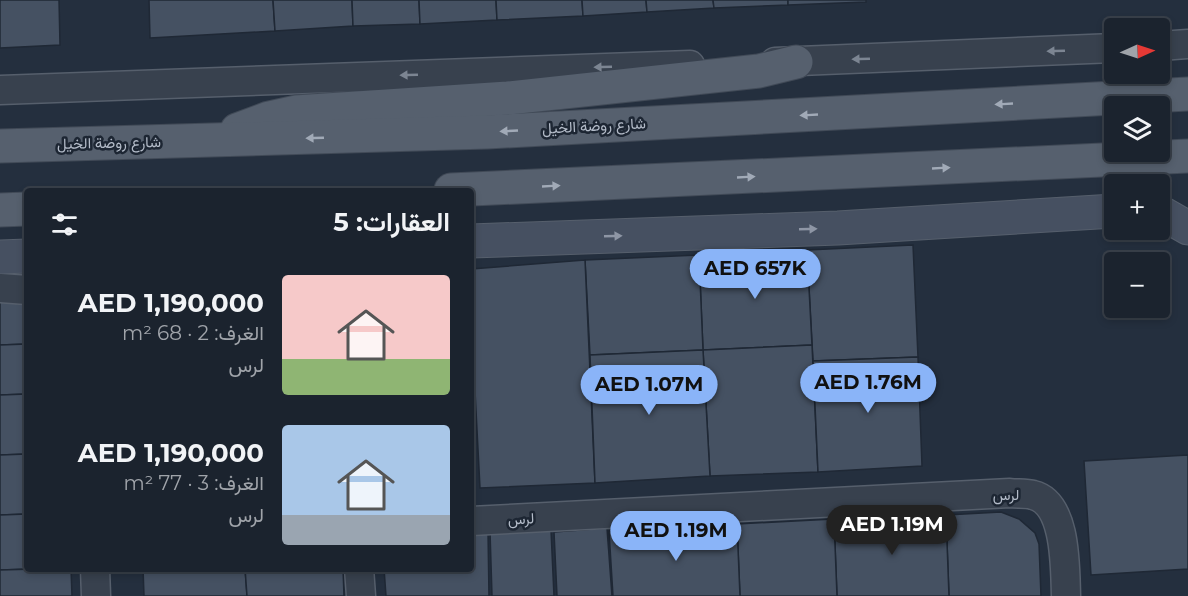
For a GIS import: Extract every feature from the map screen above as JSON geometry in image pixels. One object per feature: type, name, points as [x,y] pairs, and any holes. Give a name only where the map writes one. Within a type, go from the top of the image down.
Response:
[{"type":"main road","points":[[210,141],[269,118],[296,112],[508,98],[759,71],[796,62]]},
{"type":"main road","name":"شارع روضة الخيل","points":[[0,146],[487,132],[1188,94]]},
{"type":"main road","points":[[474,189],[1188,156]]},
{"type":"main road","points":[[0,210],[24,209]]},
{"type":"street","points":[[0,90],[796,62],[1104,48]]},
{"type":"street","points":[[1170,207],[1188,206]]},
{"type":"street","points":[[474,241],[838,228],[1104,212]]},
{"type":"street","points":[[1170,218],[1188,228]]},
{"type":"street","points":[[0,257],[24,256]]},
{"type":"street","points":[[0,288],[24,290]]},
{"type":"street","name":"لرس","points":[[474,521],[1010,494],[1035,495],[1049,507],[1060,525],[1066,596]]},
{"type":"street","points":[[95,572],[96,596]]},
{"type":"street","points":[[359,572],[361,596]]},
{"type":"building","points":[[0,0],[59,0],[60,45],[0,48]]},
{"type":"building","points":[[149,0],[273,0],[275,31],[150,38]]},
{"type":"building","points":[[273,0],[352,0],[353,26],[275,31]]},
{"type":"building","points":[[352,0],[419,0],[420,24],[353,26]]},
{"type":"building","points":[[419,0],[496,0],[497,20],[420,24]]},
{"type":"building","points":[[496,0],[582,0],[583,16],[497,20]]},
{"type":"building","points":[[582,0],[646,0],[647,12],[583,16]]},
{"type":"building","points":[[646,0],[713,0],[714,8],[647,12]]},
{"type":"building","points":[[713,0],[788,0],[788,5],[714,8]]},
{"type":"building","points":[[788,0],[866,0],[866,2],[788,5]]},
{"type":"building","points":[[913,245],[918,357],[813,361],[807,250]]},
{"type":"building","points":[[807,250],[812,345],[703,350],[699,255]]},
{"type":"building","points":[[699,255],[703,350],[590,355],[585,260]]},
{"type":"building","points":[[585,260],[595,483],[480,488],[474,372],[474,269]]},
{"type":"building","points":[[0,294],[24,297],[24,344],[0,345]]},
{"type":"building","points":[[24,344],[24,394],[0,395],[0,345]]},
{"type":"building","points":[[812,345],[818,472],[710,476],[703,350]]},
{"type":"building","points":[[703,350],[710,476],[595,483],[590,355]]},
{"type":"building","points":[[918,357],[922,466],[818,472],[813,361]]},
{"type":"building","points":[[24,394],[24,454],[0,455],[0,395]]},
{"type":"building","points":[[24,454],[24,514],[0,515],[0,455]]},
{"type":"building","points":[[1188,455],[1188,569],[1091,575],[1084,461]]},
{"type":"building","points":[[1001,512],[1019,519],[1035,533],[1039,544],[1041,596],[949,596],[946,515]]},
{"type":"building","points":[[24,514],[24,569],[0,570],[0,515]]},
{"type":"building","points":[[946,515],[949,596],[837,596],[834,519]]},
{"type":"building","points":[[834,519],[837,596],[740,596],[737,524]]},
{"type":"building","points":[[737,524],[740,596],[613,596],[609,531]]},
{"type":"building","points":[[607,528],[612,596],[557,596],[554,532]]},
{"type":"building","points":[[551,530],[554,596],[492,596],[490,531]]},
{"type":"building","points":[[488,531],[489,596],[386,596],[384,572],[474,572],[474,532]]},
{"type":"building","points":[[0,570],[71,572],[72,596],[0,596]]},
{"type":"building","points":[[143,572],[245,572],[247,596],[144,596]]},
{"type":"building","points":[[245,572],[343,572],[344,596],[247,596]]}]
